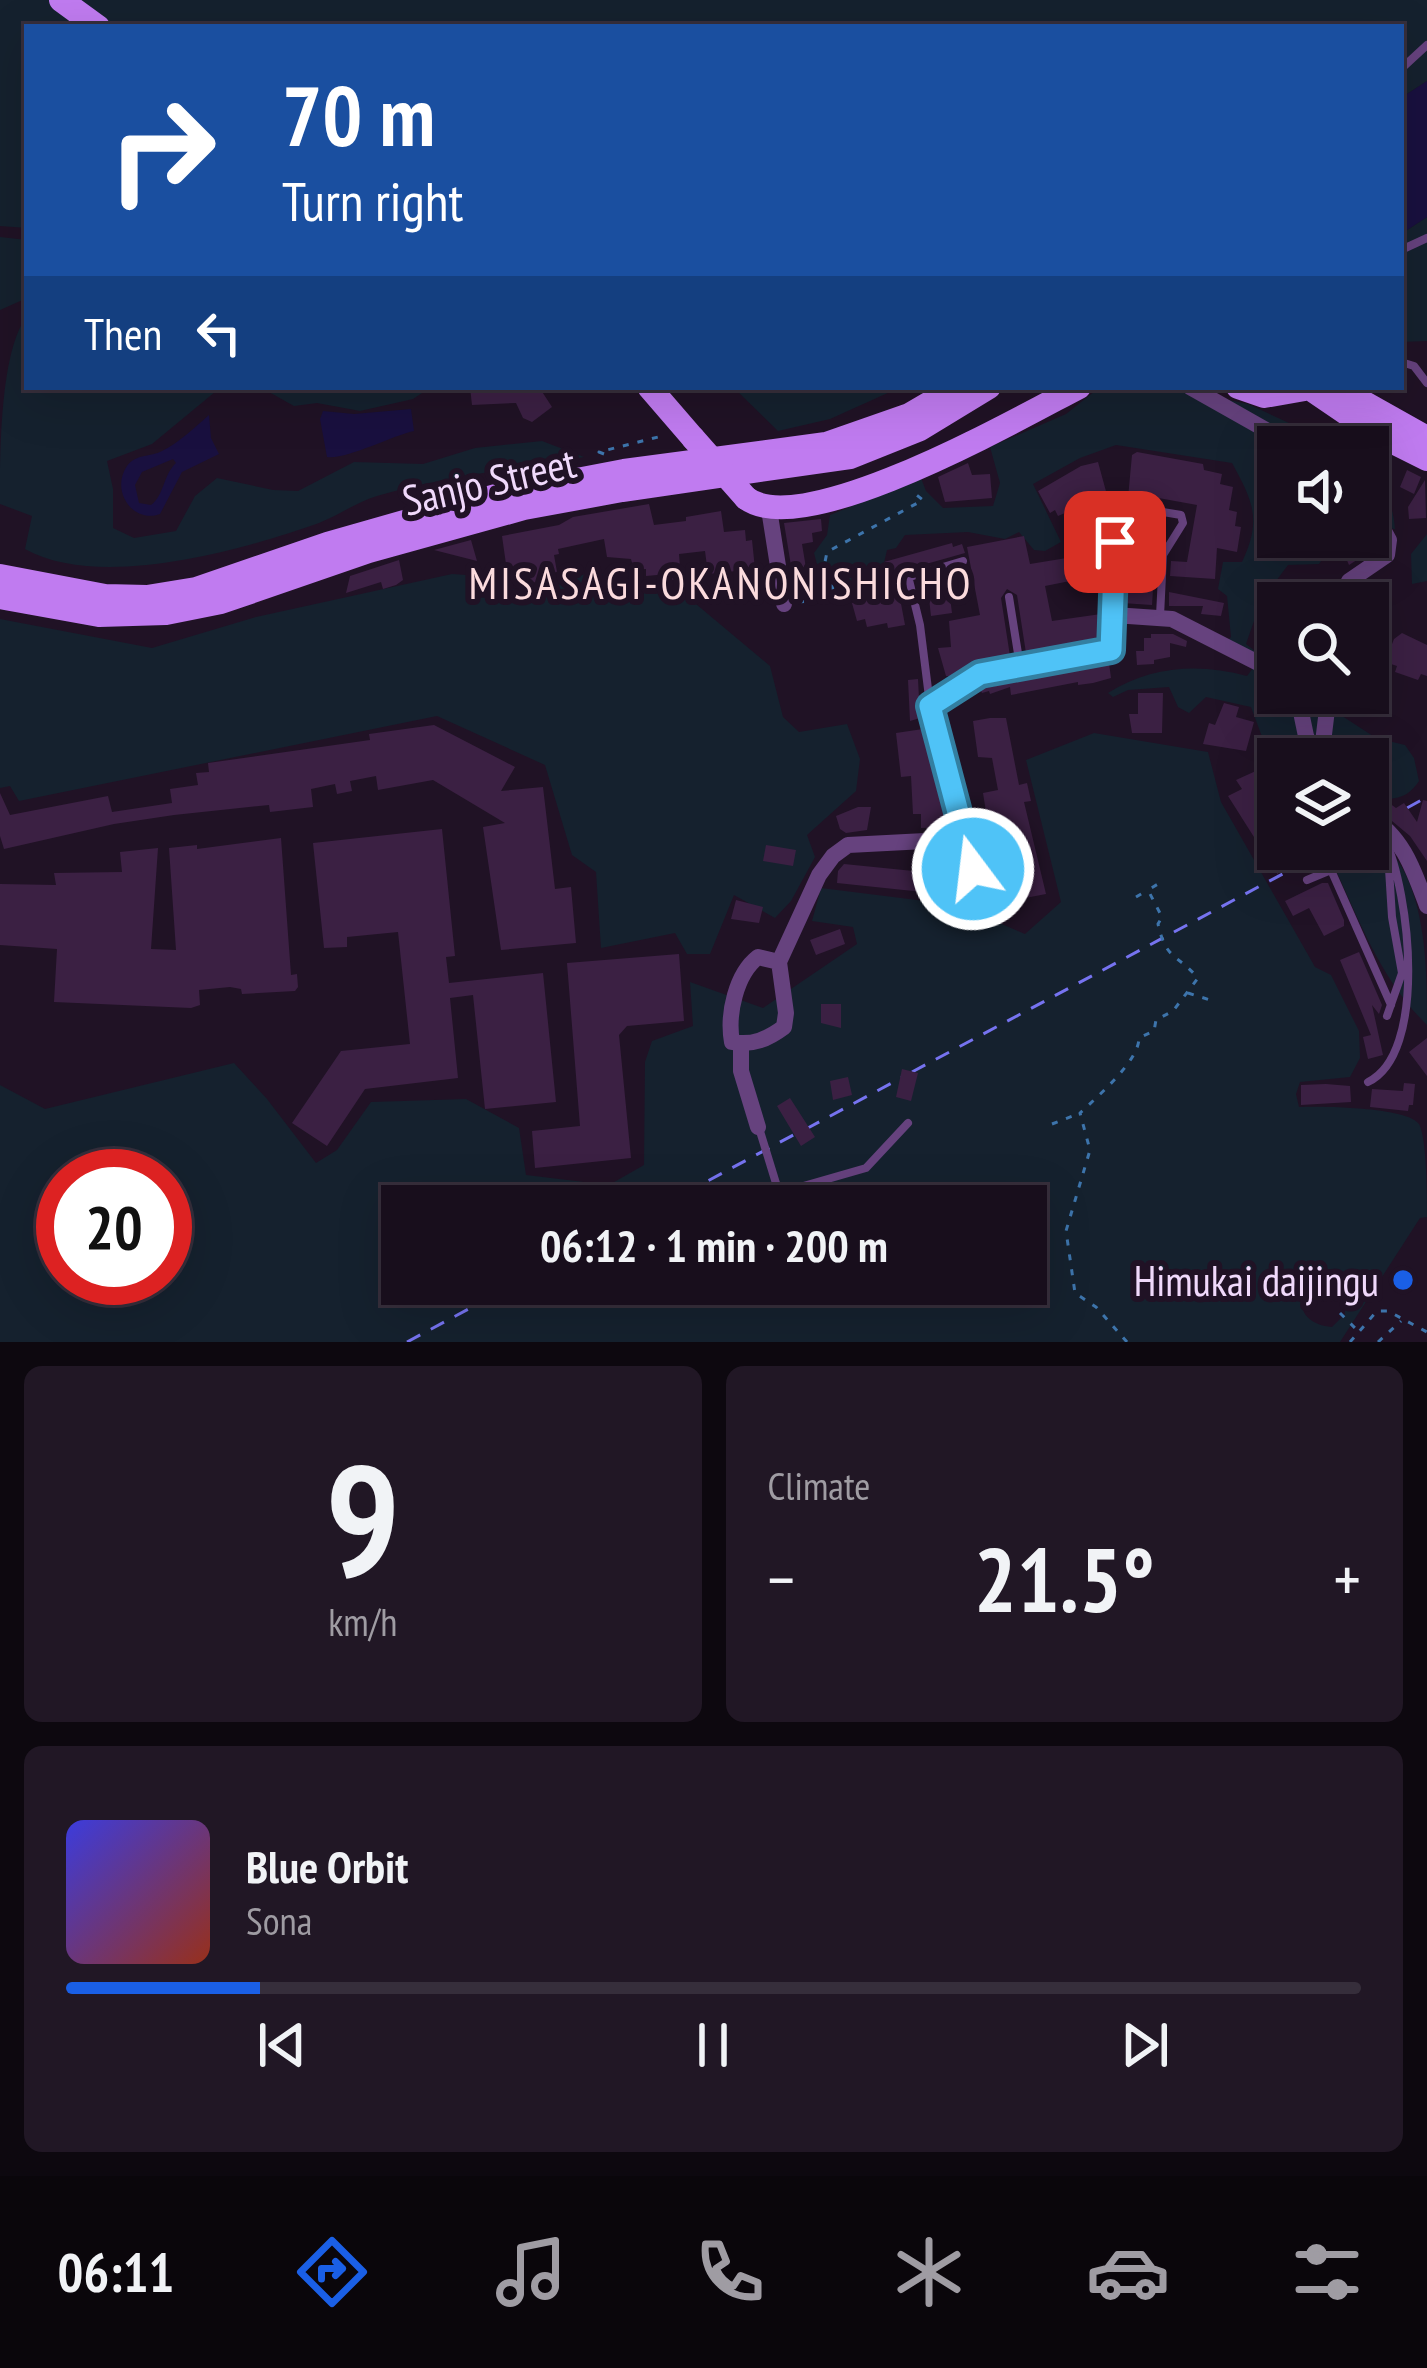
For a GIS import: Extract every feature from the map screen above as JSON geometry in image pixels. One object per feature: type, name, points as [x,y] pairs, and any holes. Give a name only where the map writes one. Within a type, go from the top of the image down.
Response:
[{"type":"main road","points":[[61,0],[94,24]]},
{"type":"main road","points":[[652,390],[758,504],[833,499],[896,479],[1073,390]]},
{"type":"main road","name":"Sanjo Street","points":[[0,576],[105,596],[184,592],[327,544],[500,495],[598,475],[826,444],[909,415],[952,390]]},
{"type":"main road","name":"Sanjo Street","points":[[0,597],[99,615],[179,611],[524,508],[850,457],[920,429],[984,390]]},
{"type":"main road","points":[[1246,390],[1264,397],[1297,390]]},
{"type":"main road","points":[[1315,390],[1377,434],[1427,459]]},
{"type":"main road","points":[[1343,390],[1427,438]]},
{"type":"street","points":[[1195,390],[1259,426]]},
{"type":"street","points":[[758,504],[784,604]]},
{"type":"street","points":[[1348,582],[1382,558]]},
{"type":"street","points":[[779,962],[758,957],[744,968],[729,1024],[732,1042],[771,1037],[784,1027],[779,962],[818,875],[832,856],[848,845],[964,839],[930,706],[980,674],[1111,650],[1114,615],[1160,617],[1200,631],[1257,662]]},
{"type":"street","points":[[1389,832],[1412,863],[1427,906]]},
{"type":"street","points":[[741,1044],[740,1071],[758,1127]]},
{"type":"lane","points":[[1404,66],[1427,45]]},
{"type":"lane","points":[[1414,366],[1427,357]]},
{"type":"lane","points":[[1404,363],[1414,366],[1427,382]]},
{"type":"lane","points":[[1114,615],[1115,504],[1181,515],[1184,523],[1163,555],[1160,617]]},
{"type":"lane","points":[[836,599],[963,561]]},
{"type":"lane","points":[[909,580],[930,706]]},
{"type":"lane","points":[[1009,597],[1020,668]]},
{"type":"lane","points":[[964,839],[982,905],[1006,913]]},
{"type":"lane","points":[[1389,849],[1422,985]]},
{"type":"lane","points":[[1387,1016],[1402,974],[1389,864]]},
{"type":"lane","points":[[1306,880],[1331,870],[1391,1005]]},
{"type":"lane","points":[[1368,1082],[1383,1077],[1402,1059],[1413,1036]]},
{"type":"lane","points":[[758,1127],[779,1193],[866,1168],[908,1123]]},
{"type":"path","points":[[611,456],[599,452],[689,434]]},
{"type":"path","points":[[784,604],[836,599],[825,562],[827,552],[923,500]]},
{"type":"path","points":[[1136,897],[1162,881]]},
{"type":"path","points":[[1148,890],[1162,917],[1172,921]]},
{"type":"path","points":[[1052,1124],[1080,1113],[1139,1051],[1139,1038],[1154,1031],[1156,1021],[1173,1011],[1198,978],[1187,965],[1169,957],[1158,924],[1162,917]]},
{"type":"path","points":[[1186,992],[1210,1000]]},
{"type":"path","points":[[1080,1113],[1090,1150],[1066,1231],[1075,1293],[1096,1307],[1127,1342]]},
{"type":"path","points":[[1350,1342],[1377,1311],[1388,1311],[1427,1331]]},
{"type":"path","points":[[1340,1312],[1358,1330]]},
{"type":"path","points":[[1378,1342],[1402,1320]]},
{"type":"shaded area","points":[[0,0],[1427,0],[1427,81],[1404,96],[1404,24],[24,24],[24,228],[0,226]]},
{"type":"shaded area","points":[[1427,81],[1427,217],[1404,232],[1404,96]]},
{"type":"shaded area","points":[[1427,217],[1427,341],[1404,342],[1404,232]]},
{"type":"shaded area","points":[[0,237],[24,240],[24,299],[0,310]]},
{"type":"shaded area","points":[[24,321],[24,390],[217,390],[152,444],[107,461],[113,528],[134,538],[176,531],[195,496],[217,478],[298,491],[354,462],[423,464],[475,448],[542,441],[584,457],[402,489],[319,523],[172,562],[92,566],[56,561],[25,549],[32,516],[0,504],[1,431],[18,332]]},
{"type":"shaded area","points":[[265,390],[426,390],[413,399],[360,411],[317,403],[294,406]]},
{"type":"shaded area","points":[[736,390],[894,390],[830,419],[778,431]]},
{"type":"shaded area","points":[[1096,390],[1181,390],[1248,404],[1296,426],[1257,426],[1257,558],[1323,558],[1319,564],[1288,565],[1275,582],[1257,582],[1257,612],[1246,644],[1257,653],[1257,714],[1339,714],[1376,738],[1263,738],[1251,707],[1206,697],[1189,713],[1178,707],[1169,687],[1128,690],[1113,697],[1108,693],[1158,672],[1211,669],[1247,676],[1253,668],[1219,650],[1231,637],[1227,596],[1218,589],[1223,562],[1242,562],[1253,522],[1250,500],[1232,463],[1116,445],[1033,484],[1061,542],[1045,551],[1034,550],[1019,532],[1005,539],[968,532],[905,535],[896,548],[887,550],[880,580],[844,589],[823,587],[814,553],[827,535],[830,515],[921,478],[926,491],[943,508],[993,506],[1000,483],[990,447],[1066,414]]},
{"type":"shaded area","points":[[411,409],[414,431],[327,457],[320,419],[323,411],[354,414]]},
{"type":"shaded area","points":[[209,415],[211,438],[219,454],[182,472],[160,514],[133,510],[121,485],[127,466],[169,447]],"holes":[[[173,459],[176,463],[155,501],[139,503],[135,485],[142,472]]]},
{"type":"shaded area","points":[[1427,534],[1427,581],[1412,584],[1411,554]]},
{"type":"shaded area","points":[[592,571],[690,599],[770,666],[783,717],[799,732],[847,724],[860,759],[856,791],[807,835],[815,857],[791,901],[775,918],[734,895],[710,954],[687,954],[675,933],[601,948],[596,872],[572,855],[545,765],[437,716],[19,801],[10,786],[0,788],[0,619],[152,648],[256,617],[452,574],[481,576],[531,596]]},
{"type":"shaded area","points":[[1094,733],[1208,752],[1221,802],[1257,870],[1315,967],[1331,975],[1359,1031],[1360,1058],[1350,1077],[1300,1082],[1299,1107],[1398,1114],[1411,1118],[1422,1131],[1427,1217],[1420,1218],[1340,1342],[0,1342],[0,1085],[45,1109],[234,1063],[316,1163],[337,1150],[371,1102],[466,1099],[519,1128],[526,1175],[609,1185],[644,1165],[645,1062],[652,1041],[693,1026],[690,982],[763,1008],[857,944],[853,927],[812,921],[821,888],[957,905],[1025,934],[1061,902],[1026,760]],"holes":[[[1314,1280],[1332,1281],[1345,1292],[1345,1314],[1332,1327],[1311,1320],[1303,1311],[1302,1289]]]},
{"type":"shaded area","points":[[1389,741],[1405,745],[1414,758],[1419,781],[1408,793],[1391,799]]},
{"type":"shaded area","points":[[1389,849],[1405,873],[1418,909],[1427,1025],[1384,970],[1336,870],[1389,870]]},
{"type":"building","points":[[470,390],[541,390],[552,407],[532,422],[523,418],[516,403],[472,405]]},
{"type":"building","points":[[1137,452],[1203,464],[1204,470],[1222,474],[1220,484],[1233,487],[1229,510],[1237,512],[1235,526],[1241,527],[1237,552],[1217,548],[1215,579],[1170,576],[1171,561],[1187,562],[1197,505],[1142,495],[1141,500],[1128,498],[1132,455]]},
{"type":"building","points":[[1098,462],[1107,495],[1058,516],[1055,510],[1050,513],[1038,491],[1081,466]]},
{"type":"building","points":[[968,463],[972,475],[990,474],[992,498],[945,502],[938,477]]},
{"type":"building","points":[[1407,470],[1421,477],[1414,494],[1400,487]]},
{"type":"building","points":[[1425,480],[1426,518],[1409,519],[1408,507]]},
{"type":"building","points":[[649,504],[654,525],[721,511],[724,532],[745,530],[746,541],[752,540],[755,569],[708,574],[705,551],[679,554],[681,579],[669,580],[668,574],[646,576],[646,569],[634,570],[631,559],[607,557],[604,539],[558,549],[559,554],[554,555],[557,572],[547,574],[548,580],[521,585],[519,576],[508,578],[502,536]]},
{"type":"building","points":[[1125,514],[1138,516],[1136,530],[1162,537],[1154,575],[1143,575],[1142,586],[1153,589],[1152,605],[1122,603]]},
{"type":"building","points":[[821,519],[822,531],[812,533],[813,542],[802,544],[807,574],[814,573],[816,590],[796,596],[784,523]]},
{"type":"building","points":[[1106,534],[1106,586],[1081,588],[1081,583],[1070,581],[1045,586],[1052,621],[1101,614],[1099,637],[1026,653],[1017,595],[1007,589],[1001,598],[1010,656],[977,662],[946,676],[938,648],[951,647],[949,621],[980,615],[967,547],[1024,536],[1030,564],[1079,556],[1078,549],[1096,548],[1095,535]]},
{"type":"building","points":[[471,540],[477,561],[434,550]]},
{"type":"building","points":[[952,543],[953,547],[962,544],[965,553],[887,575],[884,562]]},
{"type":"building","points":[[399,560],[403,580],[396,585],[383,589],[381,582],[346,593],[350,576]]},
{"type":"building","points":[[947,574],[952,613],[931,616],[927,580]]},
{"type":"building","points":[[1169,592],[1224,603],[1221,616],[1201,614],[1203,606],[1169,606]]},
{"type":"building","points":[[899,593],[905,625],[867,627],[865,619],[857,621],[852,603]]},
{"type":"building","points":[[1402,633],[1427,645],[1427,676],[1421,674],[1418,680],[1395,672],[1397,666],[1389,663],[1394,639]]},
{"type":"building","points":[[1173,634],[1187,641],[1186,647],[1170,643],[1170,657],[1137,665],[1136,651],[1144,651],[1144,638]]},
{"type":"building","points":[[1109,663],[1111,678],[1093,683],[1011,695],[1010,687],[990,694],[980,689]]},
{"type":"building","points":[[918,679],[920,718],[910,721],[908,680]]},
{"type":"building","points":[[1138,693],[1163,693],[1162,733],[1132,733],[1129,714],[1138,714]]},
{"type":"building","points":[[1224,703],[1239,707],[1236,717],[1254,722],[1246,751],[1203,744],[1209,723],[1215,725]]},
{"type":"building","points":[[1006,718],[1019,785],[1027,783],[1031,801],[1024,802],[1046,894],[1009,901],[983,793],[998,790],[992,758],[978,757],[973,721]]},
{"type":"building","points":[[434,725],[515,767],[501,791],[543,787],[555,889],[571,887],[576,943],[501,950],[483,827],[505,823],[433,780],[378,790],[376,776],[350,781],[352,791],[337,794],[335,784],[311,789],[313,807],[270,812],[269,805],[174,815],[4,849],[0,836],[0,793],[10,815],[108,796],[112,812],[172,803],[170,789],[198,785],[196,773],[209,772],[208,763],[370,740],[369,734]]},
{"type":"building","points":[[923,729],[947,827],[921,828],[921,814],[913,814],[911,776],[901,777],[896,733]]},
{"type":"building","points":[[1257,770],[1257,842],[1228,796],[1242,789],[1236,780]]},
{"type":"building","points":[[1423,800],[1427,801],[1427,861],[1410,836],[1389,818],[1389,803],[1396,808],[1404,803],[1417,822]]},
{"type":"building","points":[[871,807],[867,830],[846,833],[836,816]]},
{"type":"building","points":[[442,829],[455,956],[446,957],[449,983],[543,973],[556,1102],[485,1109],[473,995],[450,998],[458,1078],[365,1089],[327,1146],[292,1123],[341,1051],[410,1044],[398,932],[347,937],[347,947],[324,948],[313,843]]},
{"type":"building","points":[[281,838],[295,991],[199,990],[200,1005],[191,1008],[54,1002],[57,949],[0,945],[0,884],[56,885],[54,873],[122,872],[120,852],[158,848],[151,949],[176,950],[169,848]]},
{"type":"building","points":[[766,845],[796,850],[793,866],[763,861]]},
{"type":"building","points":[[844,864],[963,876],[961,896],[837,883]]},
{"type":"building","points":[[1328,883],[1344,920],[1344,926],[1324,936],[1309,908],[1293,916],[1285,901]]},
{"type":"building","points":[[736,900],[763,907],[759,923],[731,919]]},
{"type":"building","points":[[840,929],[845,944],[816,955],[810,940]]},
{"type":"building","points":[[1359,952],[1382,1005],[1379,1014],[1372,1005],[1383,1055],[1368,1059],[1363,1037],[1371,1035],[1340,960]]},
{"type":"building","points":[[679,954],[684,1021],[627,1026],[619,1035],[631,1158],[535,1168],[532,1131],[580,1126],[567,963]]},
{"type":"building","points":[[821,1004],[841,1004],[841,1028],[821,1023]]},
{"type":"building","points":[[1427,1038],[1427,1076],[1409,1052]]},
{"type":"building","points":[[902,1069],[918,1073],[911,1101],[896,1097]]},
{"type":"building","points":[[848,1077],[852,1095],[833,1100],[830,1081]]},
{"type":"building","points":[[1404,1083],[1415,1084],[1408,1111],[1370,1107],[1372,1089],[1403,1091]]},
{"type":"building","points":[[1301,1085],[1350,1086],[1351,1102],[1301,1105]]},
{"type":"building","points":[[790,1098],[815,1137],[801,1146],[777,1106]]},
{"type":"ferry route","points":[[1407,808],[1427,797]]},
{"type":"ferry route","points":[[912,1072],[1290,870]]},
{"type":"ferry route","points":[[806,1129],[903,1077]]},
{"type":"ferry route","points":[[700,1185],[797,1133]]},
{"type":"ferry route","points":[[407,1342],[476,1305]]},
{"type":"place","name":"Himukai daijingu","points":[[1403,1280]]},
{"type":"district","name":"MISASAGI-OKANONISHICHO","points":[[721,582]]},
{"type":"route","points":[[973,869],[930,706],[980,674],[1111,650],[1115,542]]}]
